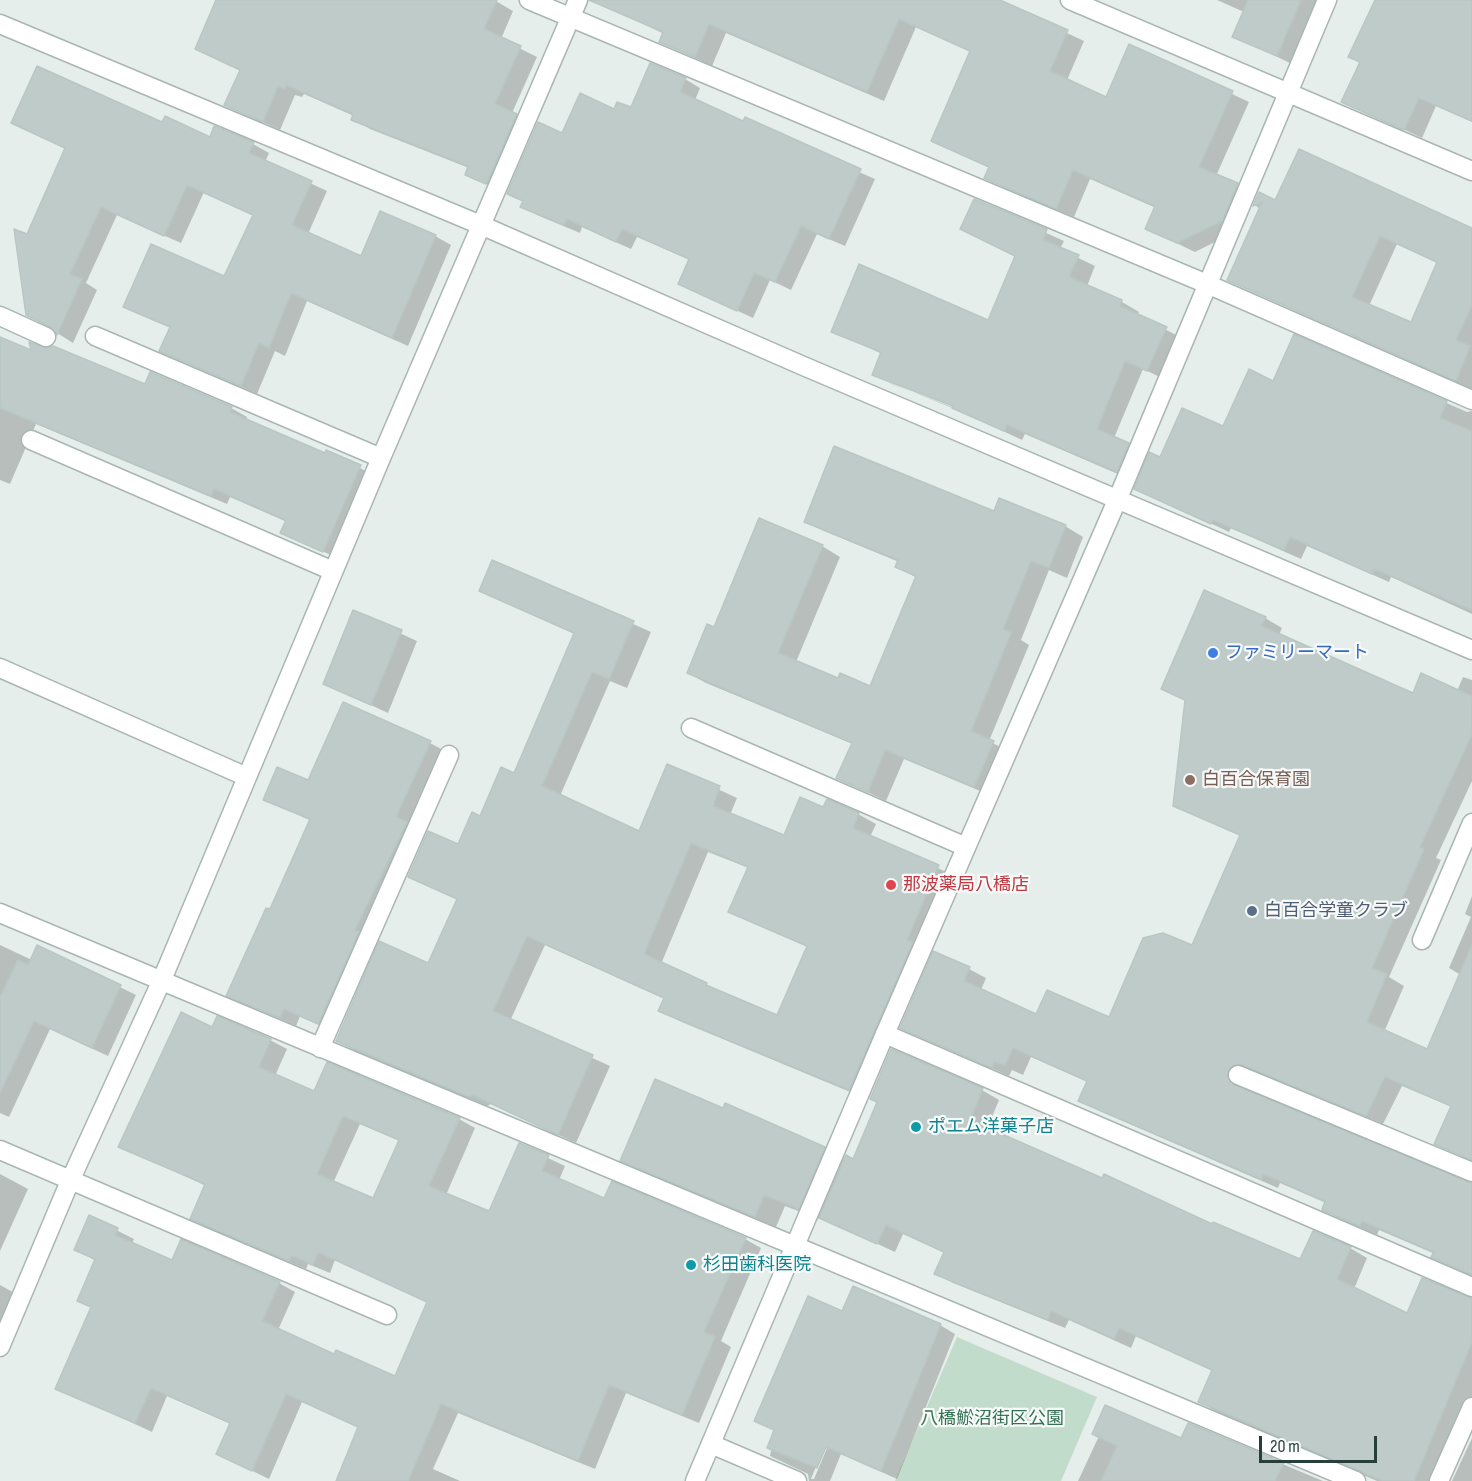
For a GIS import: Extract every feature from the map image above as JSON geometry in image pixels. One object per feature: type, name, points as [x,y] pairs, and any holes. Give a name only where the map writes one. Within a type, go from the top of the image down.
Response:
[{"type":"street","points":[[529,0],[1207,284],[1472,400]]},
{"type":"street","points":[[0,1347],[70,1181],[161,982],[333,571],[483,226],[578,0]]},
{"type":"street","points":[[1070,0],[1472,171]]},
{"type":"street","points":[[695,1481],[885,1034],[1118,498],[1327,0]]},
{"type":"street","points":[[0,24],[483,226],[1472,650]]},
{"type":"street","points":[[0,316],[46,337]]},
{"type":"street","points":[[95,336],[381,458]]},
{"type":"street","points":[[31,441],[333,571]]},
{"type":"street","points":[[0,668],[247,777]]},
{"type":"street","points":[[691,728],[966,847]]},
{"type":"street","points":[[320,1048],[450,755]]},
{"type":"street","points":[[1422,940],[1472,823]]},
{"type":"street","points":[[0,913],[1356,1481]]},
{"type":"street","points":[[885,1034],[1472,1287]]},
{"type":"street","points":[[1238,1075],[1472,1173]]},
{"type":"street","points":[[0,1150],[387,1315]]},
{"type":"street","points":[[1439,1481],[1472,1407]]},
{"type":"street","points":[[711,1444],[797,1481]]},
{"type":"green space","name":"八橋鯲沼街区公園","points":[[957,1337],[1097,1397],[1061,1481],[895,1481]]},
{"type":"building","points":[[216,0],[497,0],[484,29],[521,46],[495,104],[517,114],[486,184],[465,175],[468,166],[351,120],[353,114],[286,85],[285,89],[278,86],[263,122],[224,105],[240,70],[195,49]]},
{"type":"building","points":[[589,0],[1000,0],[1068,30],[1050,71],[1106,97],[1129,44],[1233,91],[1199,167],[1238,183],[1222,221],[1177,243],[1145,229],[1155,206],[1073,170],[1056,209],[984,178],[989,167],[931,141],[970,51],[899,19],[867,92],[709,24],[695,57],[659,42],[663,32]]},
{"type":"building","points":[[1248,0],[1301,0],[1277,56],[1232,37]]},
{"type":"building","points":[[1375,0],[1472,0],[1472,121],[1419,98],[1404,130],[1341,102],[1360,62],[1348,57]]},
{"type":"building","points":[[650,63],[686,78],[680,92],[743,121],[745,117],[861,169],[829,239],[801,226],[775,282],[754,273],[737,311],[678,284],[689,259],[622,229],[616,242],[567,219],[564,225],[520,207],[523,201],[507,194],[538,122],[562,133],[580,93],[614,109],[617,102],[631,107]]},
{"type":"building","points":[[37,66],[162,122],[165,116],[210,137],[214,126],[254,142],[249,153],[312,181],[292,225],[361,256],[380,211],[436,235],[392,338],[291,293],[269,348],[259,343],[241,386],[159,351],[170,327],[123,307],[151,244],[224,276],[253,215],[187,185],[164,236],[101,207],[70,274],[82,279],[57,335],[51,327],[26,315],[14,229],[27,234],[65,148],[11,123]]},
{"type":"building","points":[[1299,149],[1472,228],[1472,305],[1456,340],[1470,346],[1456,381],[1227,280],[1262,202],[1253,206],[1259,192],[1275,200]],"holes":[[[1380,236],[1437,262],[1411,322],[1352,297]]]},
{"type":"building","points":[[974,199],[1047,229],[1043,240],[1079,255],[1069,277],[1122,300],[1120,306],[1167,327],[1147,371],[1125,361],[1097,429],[1129,443],[1117,472],[1007,425],[1004,431],[952,408],[953,406],[872,375],[881,352],[831,332],[859,264],[988,320],[1015,256],[960,229]]},
{"type":"building","points":[[1294,334],[1447,401],[1440,418],[1472,431],[1472,610],[1374,569],[1372,574],[1290,537],[1284,550],[1213,520],[1211,524],[1134,489],[1149,452],[1160,457],[1182,408],[1223,426],[1249,369],[1273,381]]},
{"type":"building","points":[[0,337],[31,350],[29,342],[46,348],[53,346],[145,384],[150,372],[232,407],[230,412],[325,453],[326,450],[361,465],[323,552],[280,533],[286,520],[214,489],[211,496],[0,408]]},
{"type":"building","points":[[834,446],[994,511],[999,498],[1066,525],[1049,568],[1031,561],[1003,629],[1011,633],[971,731],[994,741],[974,787],[885,750],[868,792],[836,778],[852,743],[687,673],[707,624],[714,627],[759,518],[823,545],[778,653],[838,678],[840,673],[870,686],[916,576],[895,567],[898,560],[804,522]]},
{"type":"building","points":[[492,560],[634,621],[609,679],[592,672],[542,786],[639,831],[667,764],[720,786],[713,806],[784,835],[800,797],[823,807],[827,799],[859,813],[853,828],[939,865],[907,940],[913,942],[849,1090],[658,1011],[664,998],[527,936],[493,1011],[593,1055],[558,1135],[473,1095],[469,1097],[336,1041],[379,941],[428,963],[457,899],[408,877],[428,831],[458,844],[472,812],[480,816],[501,767],[514,773],[574,633],[479,591]],"holes":[[[691,843],[748,867],[728,912],[807,946],[777,1015],[706,985],[707,983],[644,954]]]},
{"type":"building","points":[[1204,590],[1266,617],[1262,626],[1413,693],[1421,673],[1472,696],[1472,734],[1420,847],[1424,849],[1372,968],[1387,974],[1367,1022],[1427,1049],[1472,945],[1472,1160],[1434,1144],[1451,1106],[1385,1077],[1366,1116],[1242,1065],[1232,1066],[1227,1076],[1234,1085],[1472,1183],[1472,1275],[1431,1257],[1434,1252],[1362,1221],[1360,1226],[1322,1210],[1325,1201],[1263,1174],[1261,1179],[1078,1101],[1087,1081],[1013,1048],[1005,1066],[994,1061],[992,1068],[900,1028],[933,951],[970,967],[964,981],[1036,1014],[1047,990],[1109,1017],[1143,938],[1163,933],[1192,945],[1240,835],[1173,806],[1185,700],[1161,689]]},
{"type":"building","points":[[353,610],[402,630],[371,705],[323,684]]},
{"type":"building","points":[[343,702],[431,741],[396,817],[407,822],[355,930],[359,932],[318,1024],[284,1009],[280,1018],[226,996],[266,908],[270,909],[310,819],[263,800],[277,767],[308,780]]},
{"type":"building","points":[[37,945],[121,985],[92,1048],[34,1021],[0,1093],[0,997],[18,960],[28,965]]},
{"type":"building","points":[[181,1012],[212,1027],[217,1016],[271,1039],[259,1067],[314,1091],[327,1062],[460,1118],[429,1186],[489,1211],[519,1143],[549,1155],[542,1171],[604,1198],[612,1181],[746,1238],[704,1332],[715,1337],[682,1415],[609,1385],[578,1461],[441,1404],[408,1481],[336,1481],[358,1427],[286,1394],[252,1471],[216,1454],[230,1423],[151,1388],[135,1423],[55,1389],[91,1307],[77,1301],[95,1259],[74,1250],[89,1215],[118,1228],[115,1235],[172,1260],[181,1239],[280,1282],[262,1321],[334,1354],[336,1350],[395,1376],[427,1302],[318,1252],[313,1265],[292,1256],[289,1261],[190,1219],[205,1184],[118,1147]],"holes":[[[343,1116],[399,1140],[373,1198],[317,1174]]]},
{"type":"building","points":[[891,1049],[983,1088],[970,1120],[1102,1178],[1104,1174],[1212,1224],[1213,1222],[1300,1259],[1313,1231],[1351,1247],[1337,1279],[1407,1313],[1422,1278],[1472,1298],[1472,1342],[1414,1481],[1383,1481],[1198,1402],[1212,1370],[1119,1328],[1114,1339],[1051,1311],[1048,1320],[934,1274],[944,1252],[886,1225],[877,1244],[819,1218],[846,1155],[853,1159],[877,1102],[870,1099]]},
{"type":"building","points":[[655,1079],[723,1108],[725,1103],[825,1147],[799,1209],[764,1195],[755,1217],[620,1161]]},
{"type":"building","points":[[853,1286],[941,1324],[881,1471],[826,1447],[817,1468],[767,1448],[774,1430],[754,1421],[808,1296],[842,1311]]},
{"type":"building","points":[[1105,1405],[1181,1438],[1188,1423],[1284,1463],[1275,1481],[1101,1481],[1117,1446],[1092,1434]]},
{"type":"place","name":"ファミリーマート","points":[[1213,653]]},
{"type":"place","name":"白百合保育園","points":[[1190,780]]},
{"type":"place","name":"那波薬局八橋店","points":[[891,885]]},
{"type":"place","name":"白百合学童クラブ","points":[[1252,911]]},
{"type":"place","name":"ポエム洋菓子店","points":[[916,1127]]},
{"type":"place","name":"杉田歯科医院","points":[[691,1265]]}]
